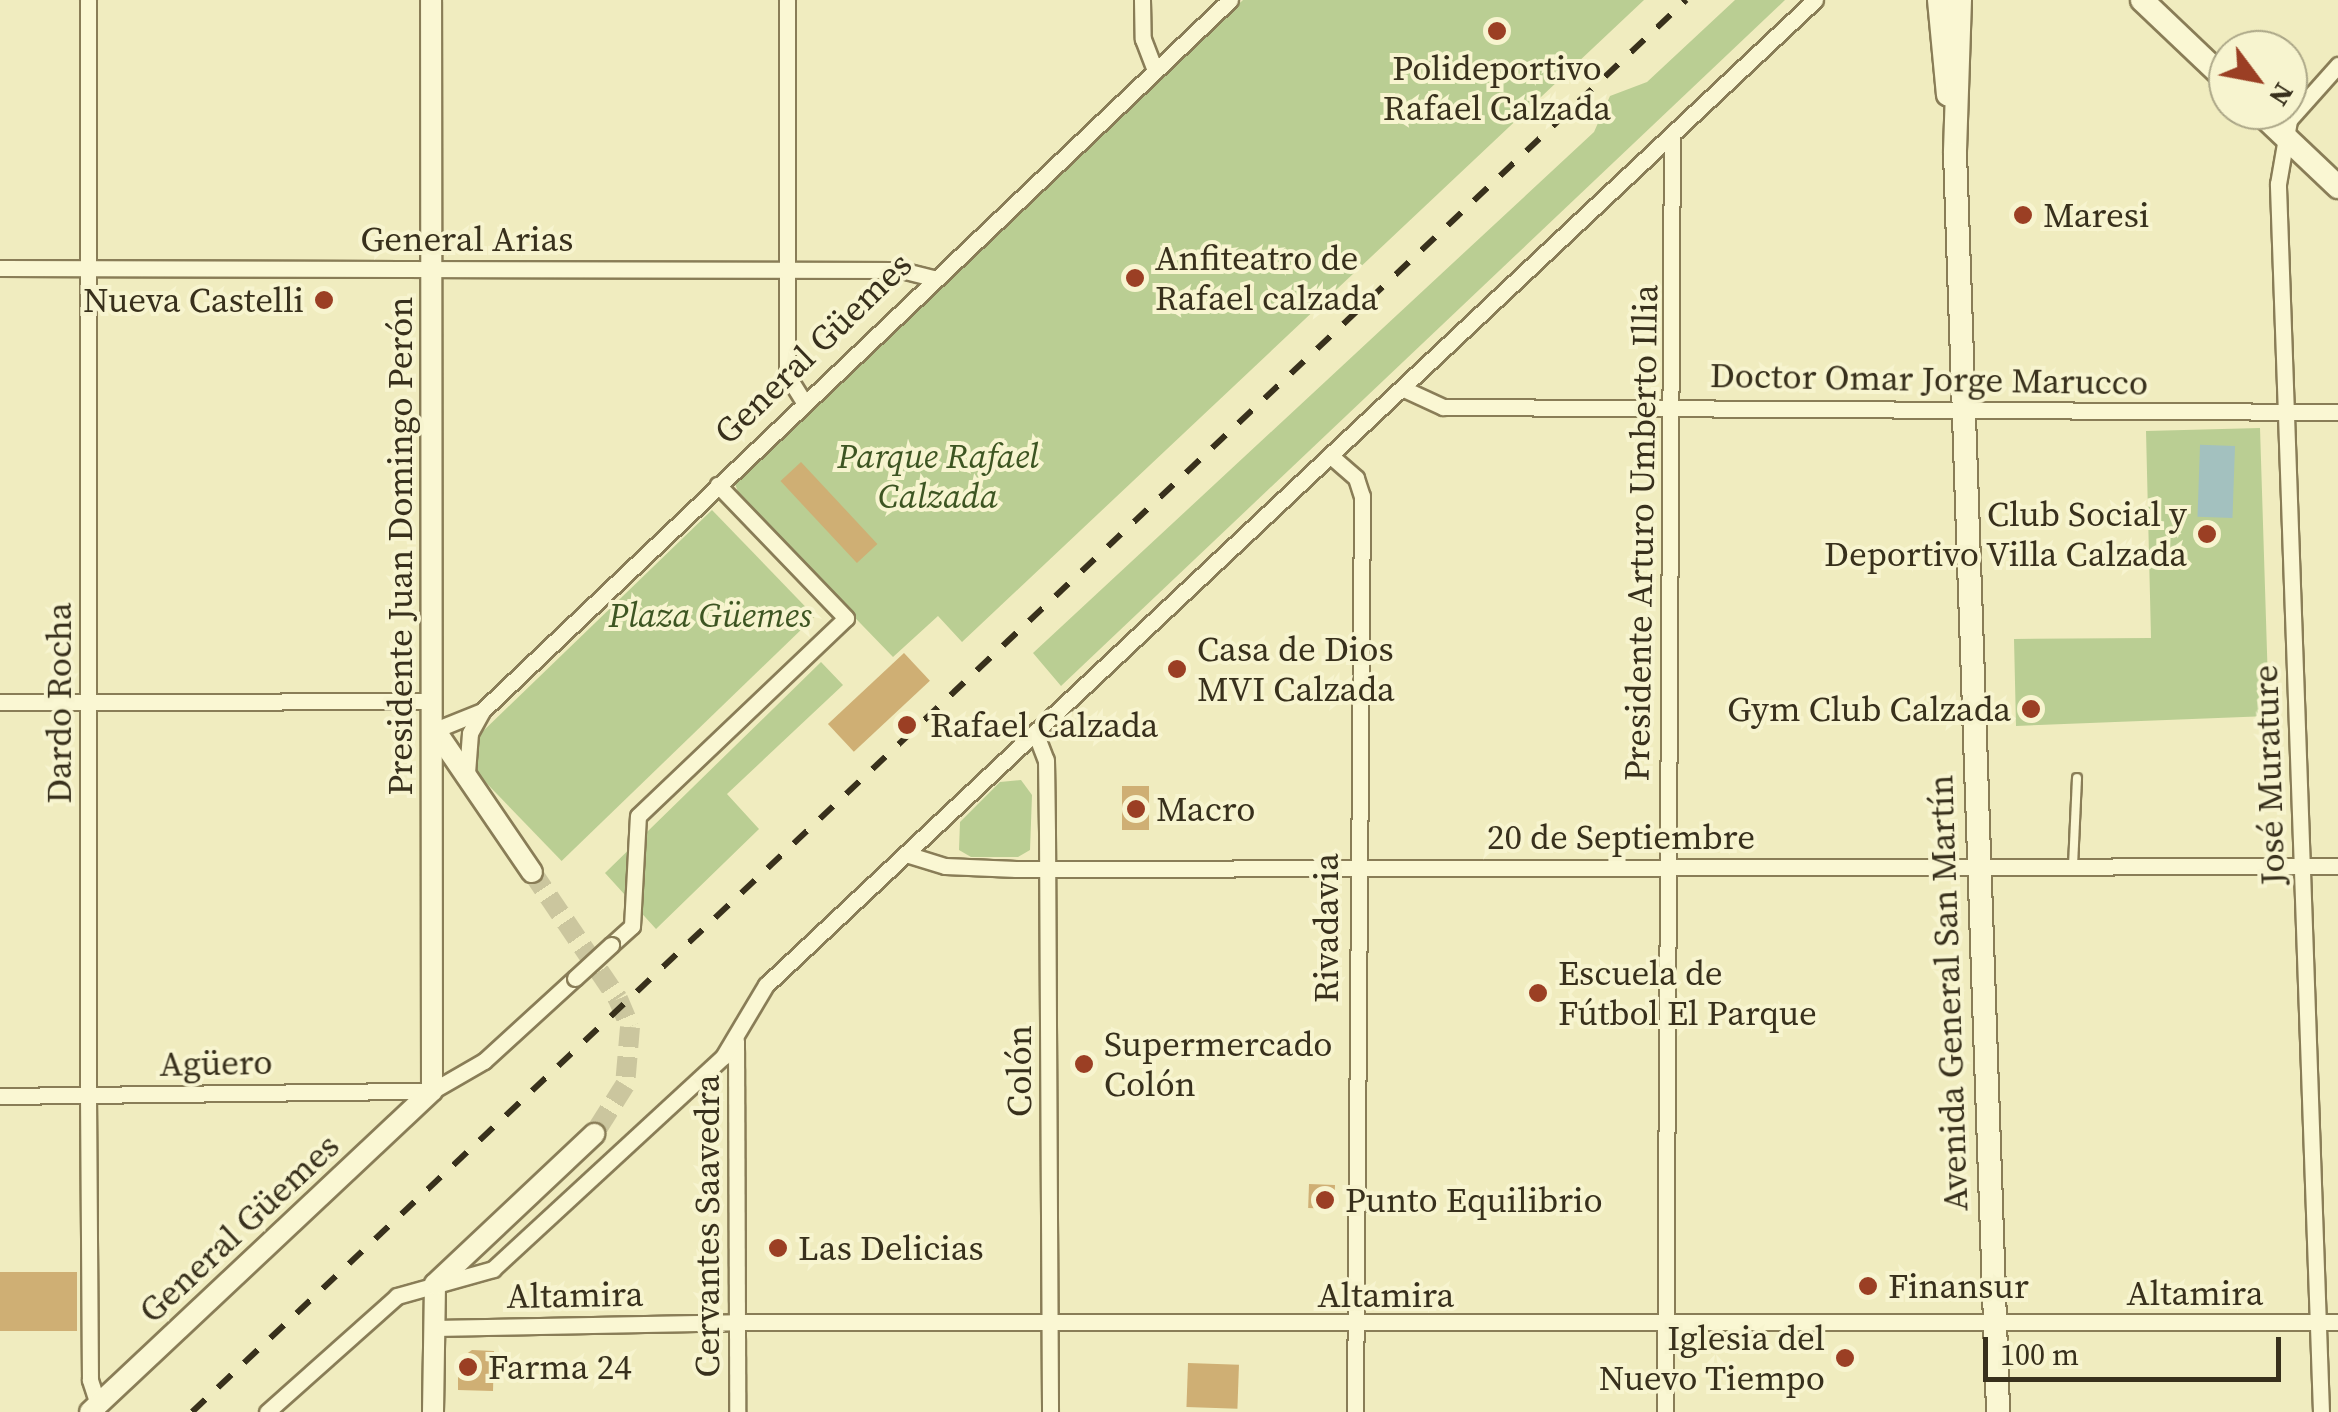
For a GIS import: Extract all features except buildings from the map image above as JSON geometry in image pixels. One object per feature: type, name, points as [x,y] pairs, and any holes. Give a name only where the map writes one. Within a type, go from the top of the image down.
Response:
[{"type":"main road","name":"Avenida General San Martín","points":[[1940,0],[1956,153]]},
{"type":"main road","name":"Avenida General San Martín","points":[[1960,0],[1956,153],[1998,1412]]},
{"type":"main road","points":[[2142,0],[2208,63]]},
{"type":"main road","points":[[2278,130],[2338,187]]},
{"type":"street","name":"Dardo Rocha","points":[[88,0],[93,268],[88,1095],[90,1380],[94,1408]]},
{"type":"street","name":"Presidente Juan Domingo Perón","points":[[431,0],[435,730],[432,1090]]},
{"type":"street","points":[[787,0],[787,375],[803,401]]},
{"type":"street","points":[[1142,0],[1143,39],[1154,71]]},
{"type":"street","name":"General Güemes","points":[[435,730],[482,711],[932,278],[1230,0]]},
{"type":"street","points":[[267,1412],[372,1314],[434,1284],[492,1269],[736,1041],[750,1004],[766,985],[1816,0]]},
{"type":"street","points":[[2284,136],[2299,105],[2338,66]]},
{"type":"street","name":"Presidente Arturo Umberto Illia","points":[[1666,1412],[1672,136]]},
{"type":"street","name":"José Murature","points":[[2284,136],[2278,184],[2321,1412]]},
{"type":"street","name":"General Arias","points":[[0,268],[902,270],[932,278]]},
{"type":"street","name":"Doctor Omar Jorge Marucco","points":[[1404,388],[1444,407],[2338,412]]},
{"type":"street","name":"Rivadavia","points":[[1332,457],[1356,478],[1362,496],[1356,866],[1355,1412]]},
{"type":"street","points":[[432,1090],[484,1061],[632,926],[638,816],[846,618],[718,485]]},
{"type":"street","points":[[0,702],[433,701]]},
{"type":"street","points":[[468,778],[466,757],[482,711]]},
{"type":"street","points":[[435,730],[532,872]]},
{"type":"street","name":"Colón","points":[[1035,732],[1046,760],[1050,1412]]},
{"type":"street","name":"20 de Septiembre","points":[[906,854],[945,866],[1048,868],[2338,866]]},
{"type":"street","name":"Cervantes Saavedra","points":[[736,1041],[737,1412]]},
{"type":"street","name":"General Güemes","points":[[94,1408],[432,1090]]},
{"type":"street","name":"Agüero","points":[[0,1096],[432,1090]]},
{"type":"street","points":[[433,1412],[434,1284],[594,1134]]},
{"type":"street","name":"Altamira","points":[[434,1328],[737,1322],[1666,1326],[2338,1322]]},
{"type":"lane","points":[[2073,866],[2077,778]]},
{"type":"green space","name":"Parque Rafael Calzada","points":[[1243,0],[1644,0],[962,642],[938,616],[893,657],[741,500],[734,481]]},
{"type":"green space","points":[[1735,0],[1785,0],[1061,686],[1033,653],[1594,132],[1610,96],[1647,82]]},
{"type":"green space","name":"Club Social y Deportivo Villa Calzada","points":[[2260,428],[2269,716],[2016,726],[2014,639],[2151,638],[2146,431]]},
{"type":"green space","name":"Plaza Güemes","points":[[712,510],[815,616],[562,861],[459,755]]},
{"type":"green space","points":[[821,662],[843,685],[727,794],[759,829],[656,929],[605,873]]},
{"type":"green space","points":[[1021,780],[1032,795],[1030,850],[1018,857],[971,857],[959,850],[960,822],[1000,782]]},
{"type":"water","points":[[2200,445],[2235,446],[2232,518],[2198,517]]},
{"type":"tunnel","points":[[532,872],[618,999],[630,1027],[625,1085],[594,1134]]},
{"type":"railway","points":[[192,1412],[1686,0]]},
{"type":"place","name":"Polideportivo Rafael Calzada","points":[[1497,31]]},
{"type":"place","name":"Maresi","points":[[2023,215]]},
{"type":"place","name":"Anfiteatro de Rafael calzada","points":[[1135,278]]},
{"type":"place","name":"Nueva Castelli","points":[[324,300]]},
{"type":"place","name":"Club Social y Deportivo Villa Calzada","points":[[2207,534]]},
{"type":"place","name":"Casa de Dios MVI Calzada","points":[[1177,669]]},
{"type":"place","name":"Gym Club Calzada","points":[[2031,709]]},
{"type":"place","name":"Rafael Calzada","points":[[907,725]]},
{"type":"place","name":"Macro","points":[[1136,809]]},
{"type":"place","name":"Escuela de Fútbol El Parque","points":[[1538,993]]},
{"type":"place","name":"Supermercado Colón","points":[[1084,1064]]},
{"type":"place","name":"Punto Equilibrio","points":[[1325,1200]]},
{"type":"place","name":"Las Delicias","points":[[778,1248]]},
{"type":"place","name":"Finansur","points":[[1868,1286]]},
{"type":"place","name":"Iglesia del Nuevo Tiempo","points":[[1845,1358]]},
{"type":"place","name":"Farma 24","points":[[468,1367]]}]
